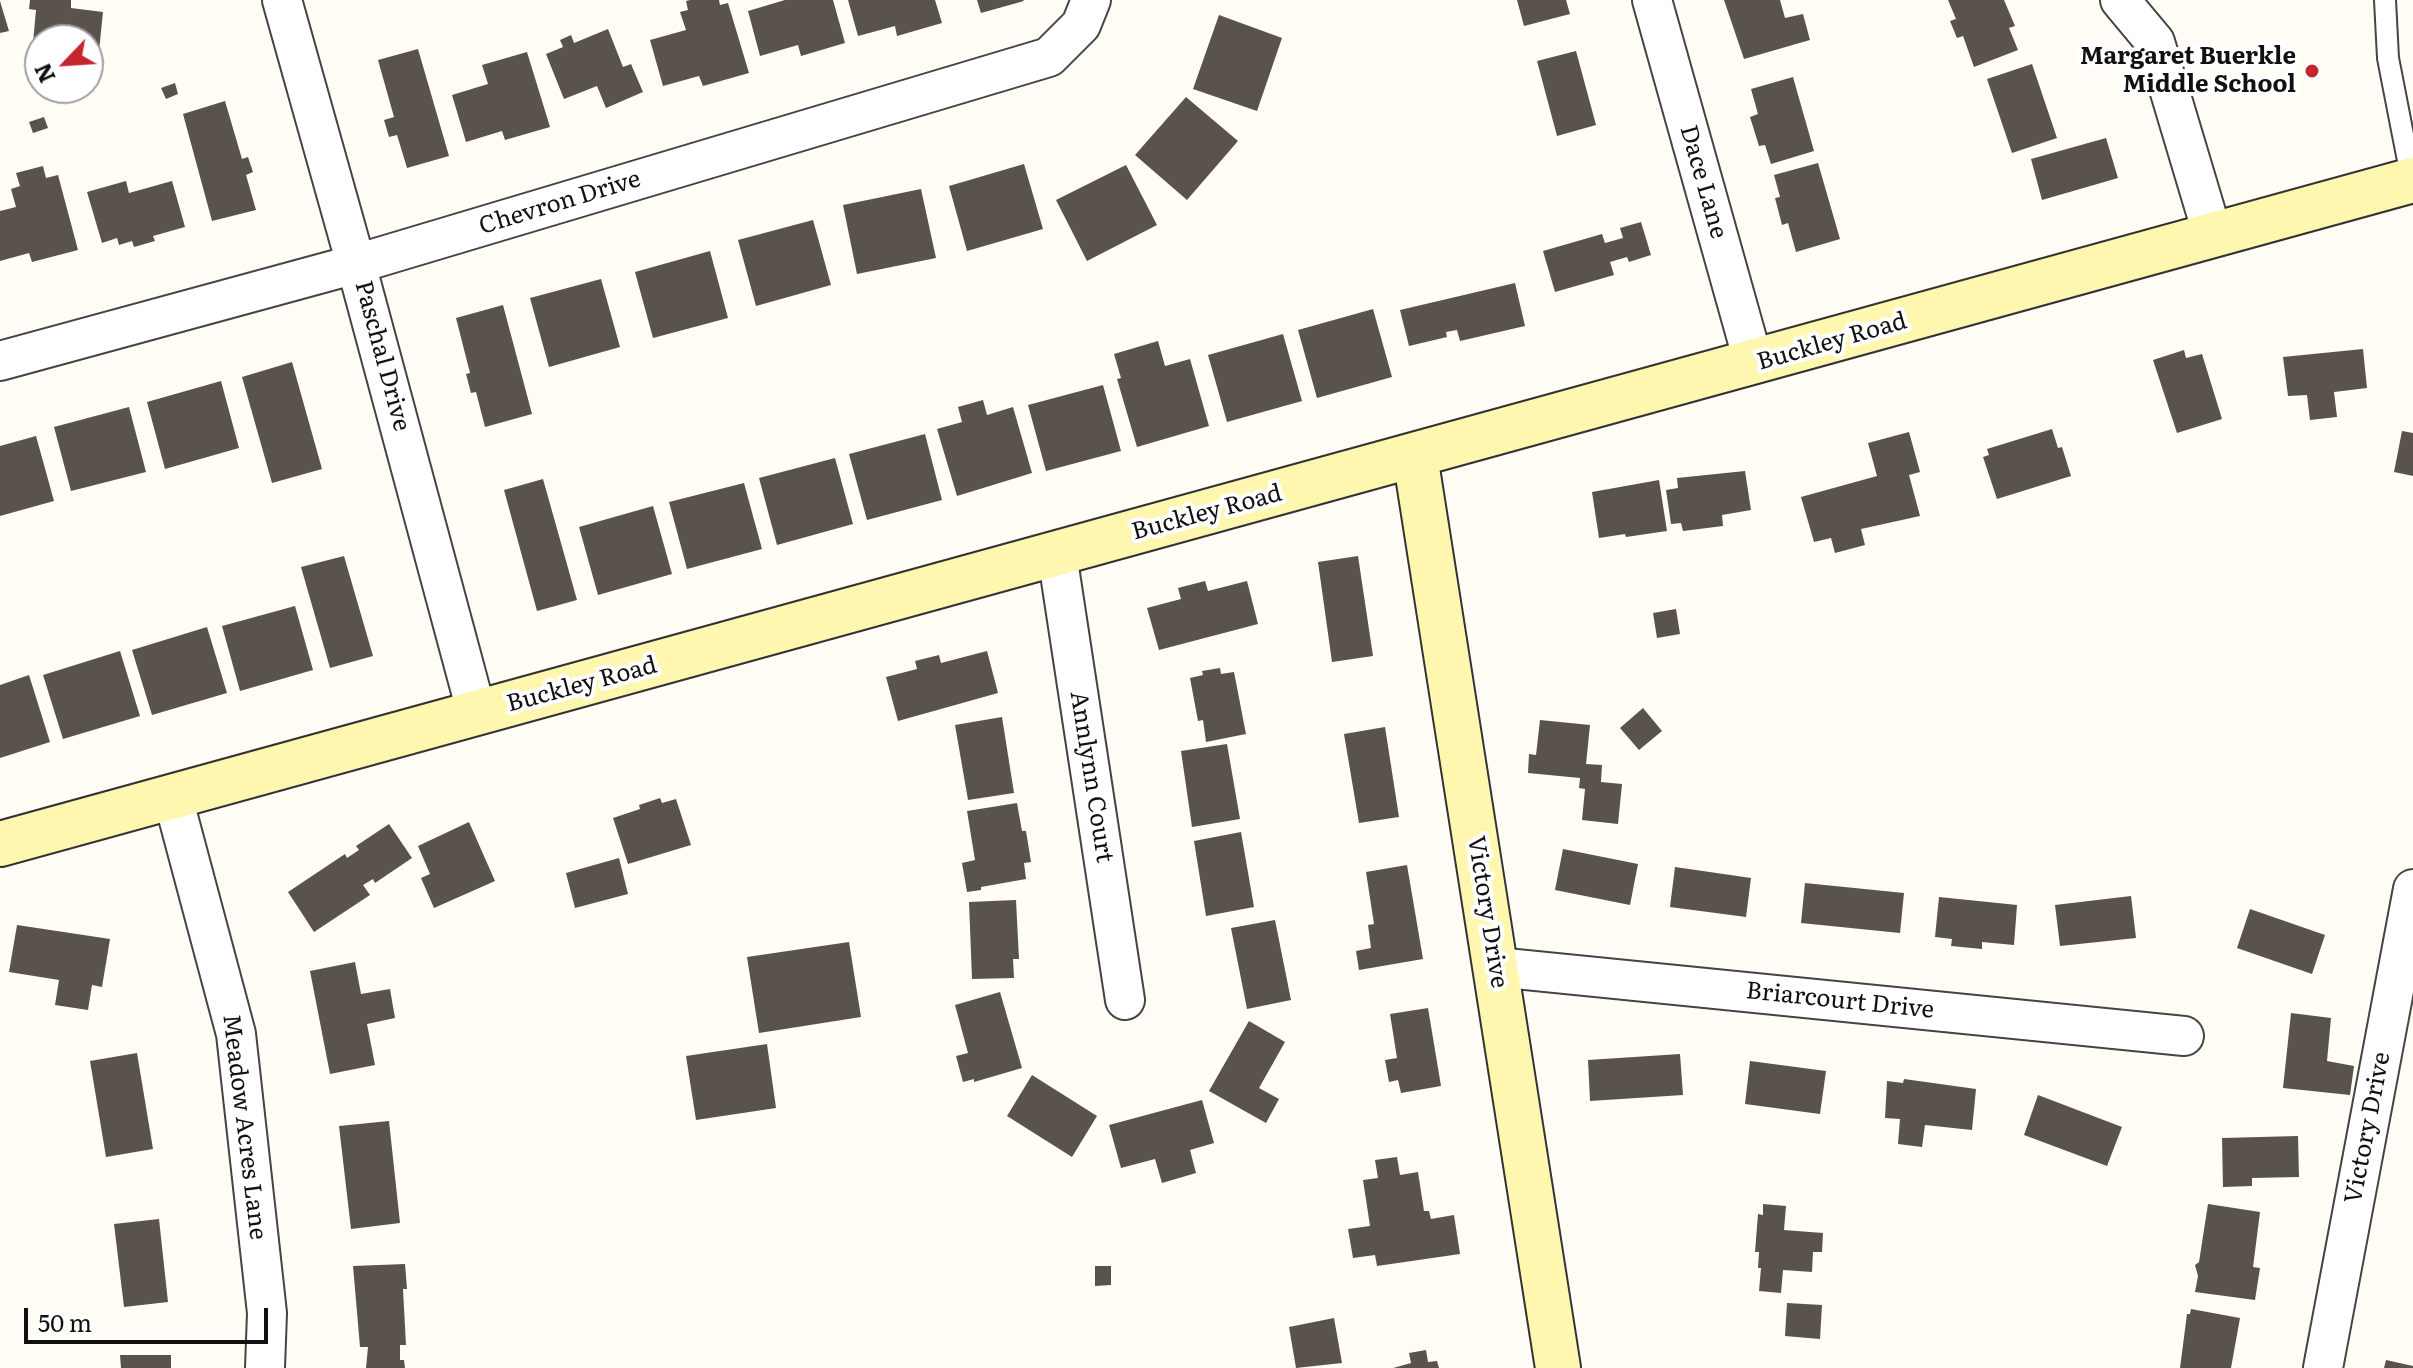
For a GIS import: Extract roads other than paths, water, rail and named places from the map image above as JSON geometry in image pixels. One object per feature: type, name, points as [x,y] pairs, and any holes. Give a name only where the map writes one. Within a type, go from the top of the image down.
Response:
[{"type":"street","name":"Paschal Drive","points":[[282,0],[477,714]]},
{"type":"street","name":"Chevron Drive","points":[[0,361],[356,264],[1049,57],[1081,25],[1091,0]]},
{"type":"street","name":"Dace Lane","points":[[1652,0],[1754,364]]},
{"type":"street","points":[[2120,0],[2155,42],[2213,236]]},
{"type":"street","name":"Buckley Road","points":[[0,844],[1754,364],[2412,180]]},
{"type":"street","name":"Victory Drive","points":[[1415,456],[1558,1368]]},
{"type":"street","name":"Annlynn Court","points":[[1057,554],[1125,1000]]},
{"type":"street","name":"Meadow Acres Lane","points":[[173,798],[236,1034],[267,1313],[265,1368]]},
{"type":"street","name":"Victory Drive","points":[[2323,1368],[2413,889]]},
{"type":"street","name":"Briarcourt Drive","points":[[1496,967],[2184,1036]]},
{"type":"lane","points":[[2385,0],[2388,58],[2412,180]]},
{"type":"place","name":"Margaret Buerkle Middle School","points":[[2312,71]]}]
